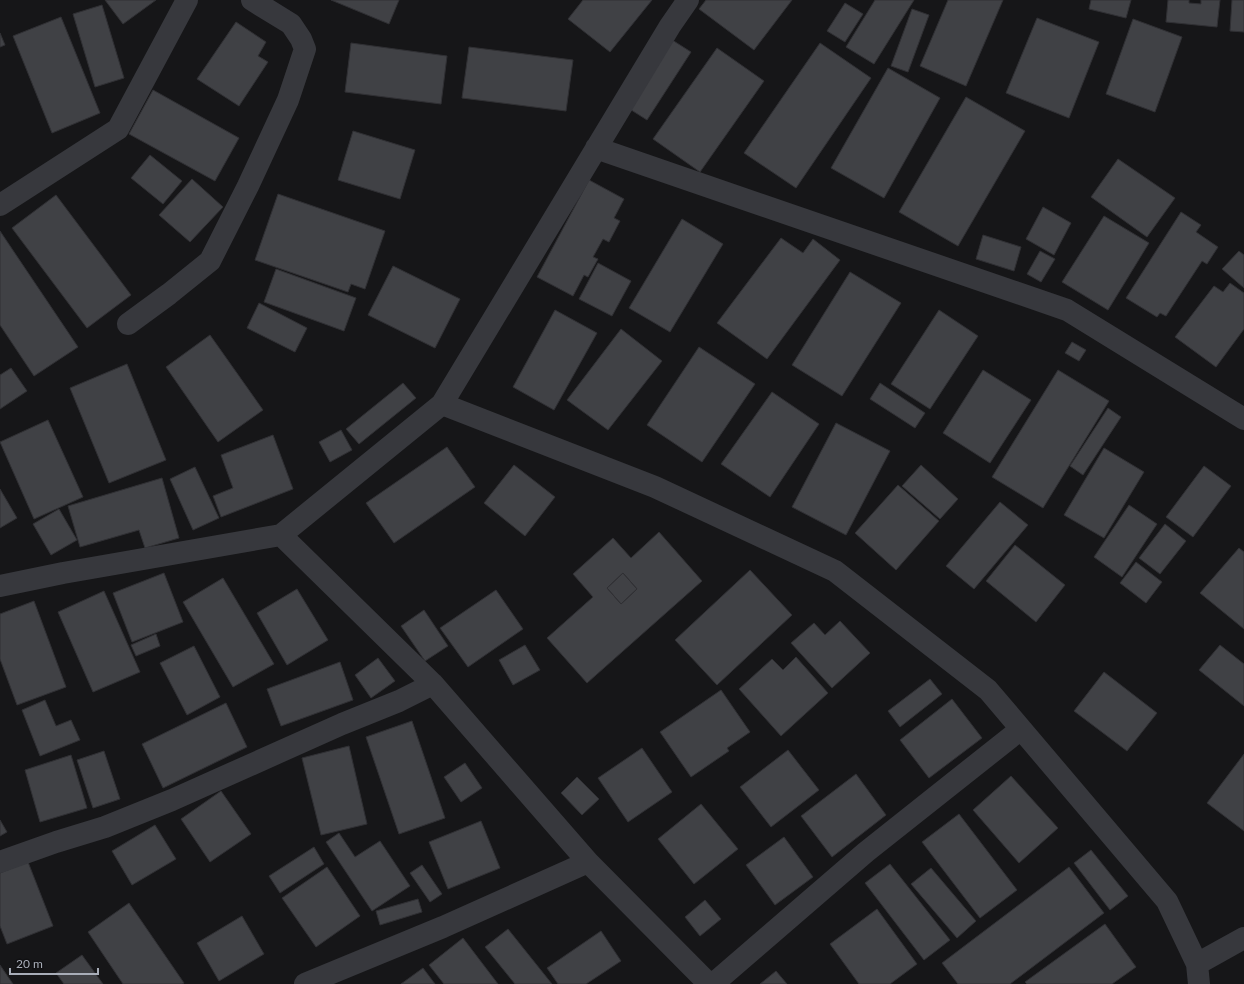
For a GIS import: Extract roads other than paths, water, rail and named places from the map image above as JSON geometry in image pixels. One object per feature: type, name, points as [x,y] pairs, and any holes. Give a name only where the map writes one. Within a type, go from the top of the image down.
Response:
[{"type":"street","points":[[0,205],[118,129],[187,0]]},
{"type":"street","points":[[128,324],[210,261],[248,186],[288,100],[306,49],[302,39],[291,24],[252,0]]},
{"type":"street","points":[[0,586],[281,534],[442,404],[670,26],[688,0]]},
{"type":"street","points":[[596,148],[1067,310],[1244,418]]},
{"type":"street","points":[[442,404],[655,487],[835,571],[988,690],[1167,901],[1198,974],[1244,938]]},
{"type":"street","points":[[281,534],[434,684],[588,862],[709,984]]},
{"type":"street","points":[[0,862],[56,842],[105,827],[172,800],[434,684]]},
{"type":"street","points":[[713,984],[866,852],[1021,730]]},
{"type":"street","points":[[305,984],[443,927],[588,862]]}]
